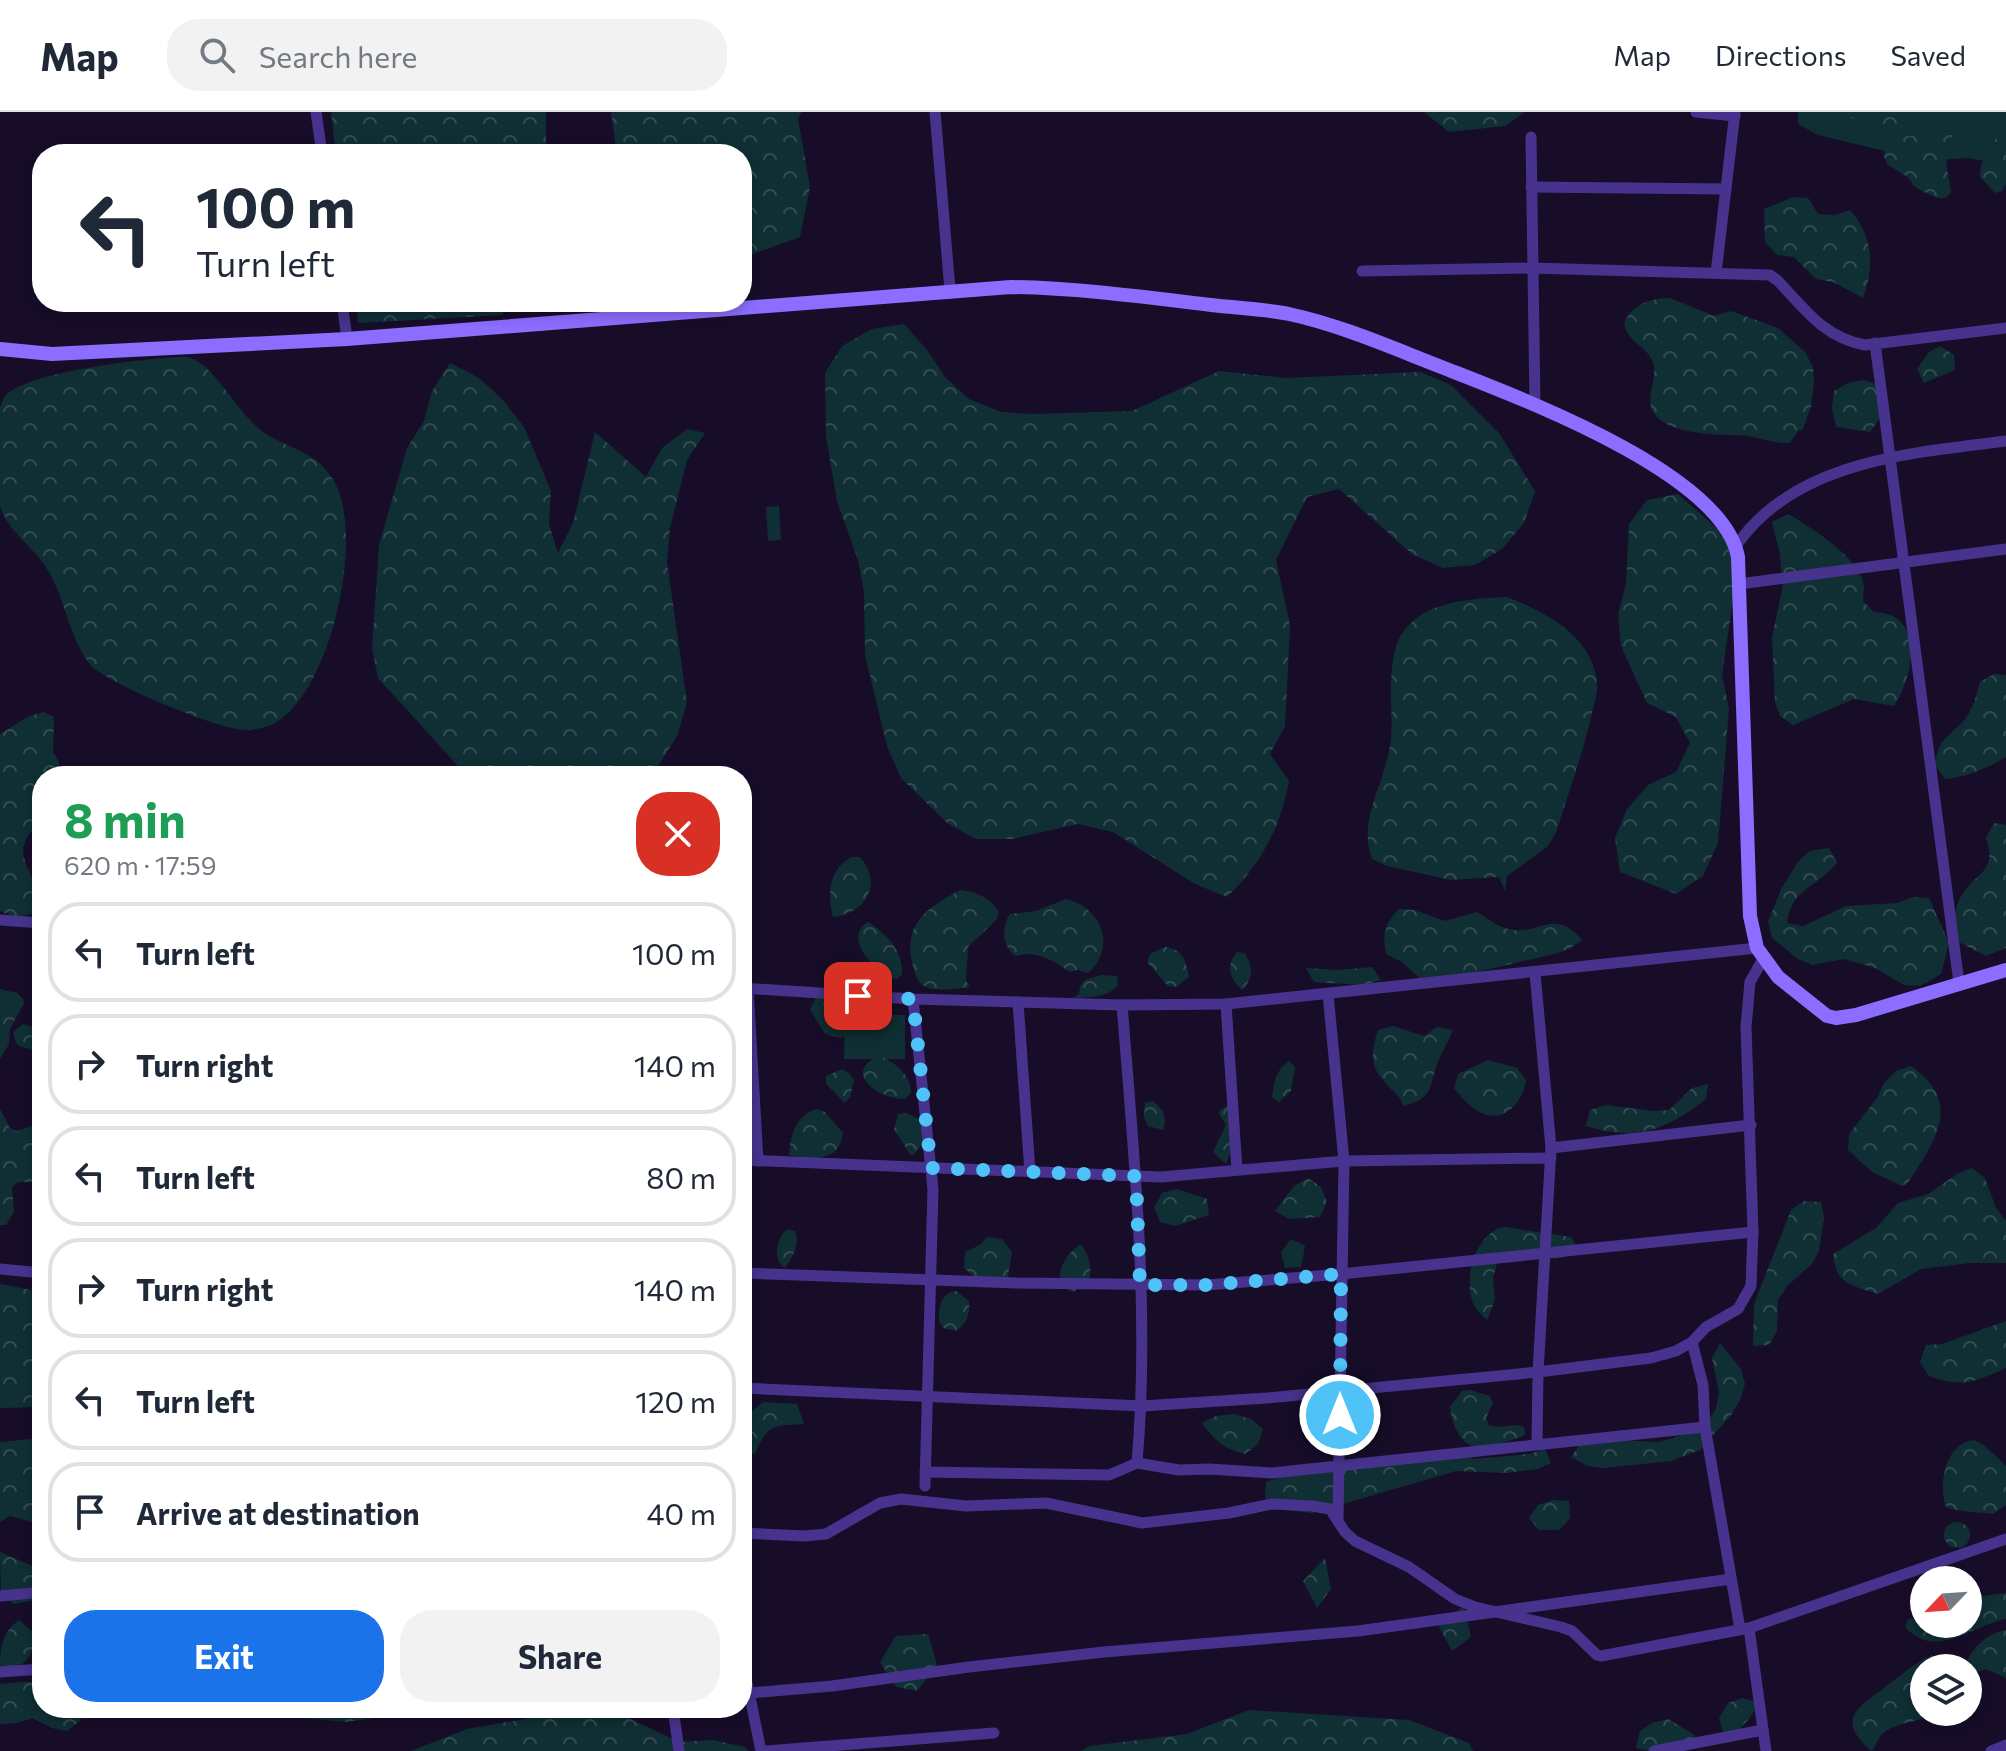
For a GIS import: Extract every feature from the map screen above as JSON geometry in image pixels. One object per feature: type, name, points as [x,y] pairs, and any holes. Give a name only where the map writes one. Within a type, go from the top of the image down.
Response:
[{"type":"street","points":[[316,112],[321,144]]},
{"type":"street","points":[[935,112],[950,290]]},
{"type":"street","points":[[1696,112],[1735,114],[1716,273]]},
{"type":"street","points":[[1531,137],[1535,404]]},
{"type":"street","points":[[1531,187],[1726,189]]},
{"type":"street","points":[[1362,271],[1533,268],[1770,275],[1827,332],[1848,342],[1875,343],[2006,328]]},
{"type":"street","points":[[752,306],[950,290],[1064,287],[1290,314],[1364,337],[1535,404],[1614,442],[1671,477],[1710,510],[1732,536],[1736,546],[1750,916],[1760,953],[1778,977],[1817,1010],[1836,1018],[1856,1015],[2006,970]]},
{"type":"street","points":[[343,312],[347,339]]},
{"type":"street","points":[[0,349],[52,354],[347,339],[679,312]]},
{"type":"street","points":[[1875,343],[1959,983]]},
{"type":"street","points":[[1736,546],[1773,505],[1803,488],[1890,456],[2006,441]]},
{"type":"street","points":[[1739,584],[2006,549]]},
{"type":"street","points":[[0,920],[32,922]]},
{"type":"street","points":[[752,988],[913,999],[1122,1005],[1226,1004],[1760,953]]},
{"type":"street","points":[[752,1388],[1142,1406],[1538,1372],[1651,1358],[1676,1351],[1692,1342],[1706,1327],[1738,1309],[1751,1286],[1751,1125],[1746,1027],[1750,982],[1760,953]]},
{"type":"street","points":[[1535,973],[1551,1153],[1538,1372],[1537,1444]]},
{"type":"street","points":[[1328,994],[1344,1161],[1338,1519]]},
{"type":"street","points":[[913,999],[933,1189],[925,1486]]},
{"type":"street","points":[[1018,1002],[1030,1172]]},
{"type":"street","points":[[1226,1004],[1237,1170]]},
{"type":"street","points":[[1122,1005],[1136,1176],[1140,1285],[1142,1406],[1137,1463]]},
{"type":"street","points":[[752,1081],[758,1161]]},
{"type":"street","points":[[752,1161],[1161,1177],[1344,1161],[1551,1153],[1751,1125]]},
{"type":"street","points":[[752,1273],[931,1281],[1207,1285],[1753,1232]]},
{"type":"street","points":[[0,1269],[32,1272]]},
{"type":"street","points":[[1692,1342],[1703,1385],[1705,1427],[1731,1579],[1744,1628],[1766,1751]]},
{"type":"street","points":[[925,1472],[1109,1475],[1137,1463],[1179,1470],[1272,1473],[1705,1427]]},
{"type":"street","points":[[752,1533],[826,1534],[880,1503],[901,1499],[966,1506],[1046,1503],[1130,1523],[1229,1513],[1272,1504],[1312,1506],[1330,1509],[1355,1541],[1409,1567],[1455,1599],[1572,1631],[1601,1656],[1744,1628],[2006,1539]]},
{"type":"street","points":[[752,1693],[832,1686],[1104,1652],[1358,1631],[1731,1579]]},
{"type":"street","points":[[0,1596],[32,1593]]},
{"type":"street","points":[[0,1672],[32,1670]]},
{"type":"street","points":[[752,1702],[763,1751],[994,1733]]},
{"type":"street","points":[[674,1718],[679,1751]]},
{"type":"street","points":[[1654,1751],[1763,1730]]},
{"type":"street","points":[[1991,1751],[2006,1745]]},
{"type":"green space","points":[[331,112],[546,112],[546,144],[335,144]]},
{"type":"green space","points":[[611,112],[802,112],[798,119],[810,187],[800,237],[752,254],[752,144],[616,144]]},
{"type":"green space","points":[[1424,112],[1525,112],[1505,126],[1449,132]]},
{"type":"green space","points":[[1798,112],[2006,112],[2006,165],[1969,158],[1926,161],[1818,135],[1798,124]]},
{"type":"green space","points":[[1810,112],[1928,112],[1922,121],[1908,129],[1861,122],[1840,113],[1825,116]]},
{"type":"green space","points":[[1944,121],[1951,123],[1955,130],[1946,162],[1951,192],[1946,198],[1937,198],[1920,190],[1909,178],[1888,165],[1884,157],[1885,139],[1892,136],[1924,136]]},
{"type":"green space","points":[[2006,128],[2006,184],[2002,191],[1995,193],[1980,177],[1981,164],[1991,152],[1998,131]]},
{"type":"green space","points":[[1793,197],[1808,198],[1818,214],[1835,215],[1850,210],[1858,220],[1870,252],[1863,298],[1833,282],[1816,279],[1794,257],[1777,255],[1765,242],[1764,209]]},
{"type":"green space","points":[[1670,298],[1714,316],[1731,311],[1778,328],[1805,352],[1813,367],[1811,407],[1802,431],[1799,430],[1790,443],[1693,432],[1666,424],[1657,417],[1650,401],[1654,376],[1651,358],[1624,325],[1631,312],[1642,304]]},
{"type":"green space","points":[[357,312],[503,312],[503,315],[358,323]]},
{"type":"green space","points":[[904,324],[945,377],[969,399],[1001,412],[1132,411],[1219,371],[1286,378],[1420,372],[1451,385],[1499,433],[1535,491],[1524,523],[1502,549],[1475,565],[1443,568],[1412,554],[1339,489],[1307,497],[1276,560],[1290,625],[1285,726],[1270,754],[1289,781],[1268,844],[1227,897],[1195,884],[1113,832],[1078,824],[1012,839],[976,839],[947,823],[901,778],[887,746],[865,655],[864,592],[858,560],[837,501],[826,436],[825,373],[842,346],[872,329]]},
{"type":"green space","points":[[1940,346],[1954,355],[1955,370],[1924,383],[1917,369],[1929,352]]},
{"type":"green space","points":[[175,357],[191,358],[202,364],[258,428],[323,466],[336,485],[344,510],[346,542],[343,578],[325,650],[311,682],[293,708],[273,724],[260,728],[237,729],[205,720],[135,692],[89,663],[47,569],[8,523],[0,506],[0,408],[4,397],[35,380],[59,374]]},
{"type":"green space","points":[[450,363],[479,378],[503,400],[524,427],[551,491],[549,524],[558,553],[573,523],[595,432],[646,477],[662,448],[687,429],[705,433],[687,460],[670,528],[667,562],[687,702],[677,736],[658,766],[458,766],[378,678],[372,648],[379,545],[407,448],[424,421],[432,391]]},
{"type":"green space","points":[[1864,380],[1879,385],[1880,418],[1870,432],[1836,427],[1832,408],[1834,391],[1848,383]]},
{"type":"green space","points":[[1678,494],[1730,540],[1737,572],[1722,675],[1729,709],[1718,843],[1703,876],[1676,894],[1620,872],[1615,838],[1627,809],[1648,785],[1676,772],[1690,743],[1676,717],[1647,703],[1621,646],[1618,615],[1626,584],[1629,524],[1647,500]]},
{"type":"green space","points":[[779,506],[781,540],[768,541],[766,507]]},
{"type":"green space","points":[[1788,514],[1820,534],[1852,562],[1864,584],[1863,601],[1874,612],[1891,615],[1902,623],[1911,648],[1910,663],[1907,679],[1894,706],[1854,699],[1793,725],[1780,716],[1775,702],[1772,637],[1783,586],[1780,554],[1772,522]]},
{"type":"green space","points":[[1507,597],[1537,610],[1565,628],[1587,653],[1594,667],[1596,698],[1556,833],[1547,847],[1507,876],[1505,891],[1499,877],[1451,880],[1387,866],[1372,859],[1368,845],[1369,818],[1390,743],[1391,677],[1398,640],[1410,623],[1435,608],[1463,601]]},
{"type":"green space","points":[[1994,674],[2006,675],[2006,757],[1977,771],[1945,779],[1935,765],[1940,745],[1964,721],[1980,682]]},
{"type":"green space","points":[[44,712],[54,717],[53,752],[59,761],[58,766],[32,766],[32,832],[23,848],[32,877],[32,913],[16,916],[0,911],[0,734],[29,716]]},
{"type":"green space","points":[[1994,823],[2006,825],[2006,948],[1986,956],[1957,941],[1955,915],[1960,897],[1988,863],[1986,838]]},
{"type":"green space","points":[[1829,848],[1837,863],[1794,902],[1787,923],[1803,926],[1846,906],[1897,903],[1913,897],[1929,898],[1949,943],[1941,974],[1920,986],[1904,985],[1875,968],[1844,959],[1812,965],[1798,959],[1772,938],[1768,922],[1781,889],[1798,862],[1810,851]]},
{"type":"green space","points":[[852,857],[860,857],[867,867],[871,886],[863,903],[855,910],[833,917],[830,891],[834,875]]},
{"type":"green space","points":[[960,890],[982,896],[991,903],[999,911],[997,919],[968,947],[966,981],[970,987],[942,989],[923,986],[916,975],[910,951],[914,929],[927,911]]},
{"type":"green space","points":[[1066,899],[1089,910],[1101,930],[1102,952],[1088,973],[1078,970],[1070,972],[1037,955],[1016,956],[1006,942],[1004,931],[1010,914],[1036,911]]},
{"type":"green space","points":[[1399,909],[1414,910],[1445,921],[1477,912],[1501,927],[1516,930],[1563,925],[1582,940],[1554,954],[1426,984],[1402,962],[1386,954],[1386,929]]},
{"type":"green space","points":[[868,922],[897,951],[902,974],[896,980],[871,963],[860,946],[858,937]]},
{"type":"green space","points":[[1165,947],[1180,953],[1187,966],[1189,977],[1176,987],[1168,986],[1147,962],[1150,954]]},
{"type":"green space","points":[[1237,952],[1245,953],[1251,968],[1249,981],[1242,990],[1230,972]]},
{"type":"green space","points":[[1372,967],[1381,980],[1363,985],[1314,982],[1306,968],[1339,970]]},
{"type":"green space","points":[[1101,975],[1117,976],[1118,985],[1103,995],[1072,998],[1079,994],[1085,980]]},
{"type":"green space","points":[[0,989],[17,993],[24,1003],[10,1029],[9,1044],[0,1059]]},
{"type":"green space","points":[[826,994],[842,1002],[851,1017],[848,1033],[841,1038],[825,1034],[810,1010],[817,995]]},
{"type":"green space","points":[[845,1014],[905,1015],[905,1059],[844,1059]]},
{"type":"green space","points":[[23,1024],[32,1027],[32,1049],[16,1043],[13,1032]]},
{"type":"green space","points":[[1393,1026],[1424,1036],[1437,1027],[1453,1030],[1426,1094],[1414,1103],[1403,1106],[1380,1076],[1373,1056],[1378,1030]]},
{"type":"green space","points":[[879,1056],[905,1075],[911,1093],[905,1099],[885,1095],[868,1084],[863,1070]]},
{"type":"green space","points":[[1488,1060],[1517,1068],[1526,1080],[1516,1104],[1495,1116],[1475,1109],[1454,1089],[1458,1074]]},
{"type":"green space","points":[[1289,1061],[1295,1067],[1291,1091],[1279,1102],[1272,1097],[1275,1081],[1278,1072]]},
{"type":"green space","points":[[1911,1066],[1937,1094],[1940,1123],[1927,1152],[1908,1183],[1902,1186],[1872,1172],[1848,1150],[1849,1134],[1877,1098],[1884,1083],[1896,1071]]},
{"type":"green space","points":[[842,1069],[854,1080],[850,1097],[845,1103],[826,1084],[826,1076]]},
{"type":"green space","points":[[1708,1084],[1706,1099],[1663,1126],[1620,1133],[1586,1126],[1590,1110],[1605,1105],[1669,1110],[1692,1088]]},
{"type":"green space","points":[[1152,1101],[1164,1113],[1163,1130],[1148,1126],[1144,1118],[1145,1103]]},
{"type":"green space","points":[[1231,1103],[1232,1149],[1226,1164],[1213,1152],[1226,1125],[1218,1112]]},
{"type":"green space","points":[[0,1109],[10,1128],[16,1131],[32,1126],[32,1182],[18,1182],[12,1187],[14,1212],[6,1225],[0,1225]]},
{"type":"green space","points":[[817,1109],[825,1112],[843,1133],[841,1143],[824,1157],[789,1155],[799,1121]]},
{"type":"green space","points":[[907,1113],[922,1121],[923,1126],[921,1144],[911,1156],[894,1129],[898,1114]]},
{"type":"green space","points":[[1972,1168],[1985,1178],[1996,1208],[2006,1221],[2006,1263],[1969,1263],[1921,1269],[1878,1294],[1853,1286],[1841,1278],[1833,1254],[1876,1228],[1898,1203],[1928,1194],[1957,1174]]},
{"type":"green space","points":[[1308,1178],[1321,1187],[1327,1202],[1320,1217],[1289,1219],[1275,1211],[1294,1186]]},
{"type":"green space","points":[[1177,1189],[1207,1199],[1209,1215],[1175,1226],[1160,1222],[1154,1207],[1162,1193]]},
{"type":"green space","points":[[1804,1201],[1821,1202],[1824,1217],[1819,1251],[1812,1264],[1787,1286],[1778,1300],[1777,1331],[1769,1345],[1753,1346],[1754,1304],[1791,1210]]},
{"type":"green space","points":[[1505,1227],[1571,1237],[1575,1244],[1573,1252],[1562,1258],[1498,1260],[1493,1278],[1495,1300],[1487,1320],[1472,1300],[1472,1267],[1480,1245],[1495,1230]]},
{"type":"green space","points":[[787,1229],[795,1231],[797,1241],[785,1268],[778,1260],[777,1249]]},
{"type":"green space","points":[[987,1237],[1002,1239],[1012,1252],[1007,1283],[977,1280],[964,1268],[965,1252],[980,1245]]},
{"type":"green space","points":[[1291,1239],[1305,1246],[1301,1267],[1285,1268],[1281,1252]]},
{"type":"green space","points":[[1081,1244],[1090,1263],[1090,1279],[1088,1284],[1073,1292],[1061,1282],[1061,1268],[1069,1254]]},
{"type":"green space","points":[[0,1284],[32,1290],[32,1407],[0,1408]]},
{"type":"green space","points":[[956,1291],[969,1301],[969,1306],[965,1322],[956,1331],[943,1328],[939,1310],[947,1295]]},
{"type":"green space","points":[[2006,1321],[2006,1368],[1977,1380],[1951,1382],[1929,1376],[1920,1362],[1926,1345],[1942,1344]]},
{"type":"green space","points":[[1720,1343],[1741,1369],[1745,1384],[1731,1415],[1700,1450],[1671,1461],[1604,1468],[1588,1466],[1571,1457],[1580,1444],[1596,1439],[1659,1442],[1707,1422],[1716,1409],[1719,1393],[1712,1358]]},
{"type":"green space","points":[[1462,1391],[1490,1396],[1493,1403],[1486,1418],[1489,1425],[1524,1427],[1525,1435],[1484,1446],[1468,1444],[1454,1424],[1450,1407]]},
{"type":"green space","points":[[763,1402],[797,1404],[804,1424],[772,1428],[752,1454],[752,1411]]},
{"type":"green space","points":[[1234,1414],[1251,1419],[1263,1429],[1258,1444],[1245,1454],[1220,1443],[1202,1423],[1216,1416]]},
{"type":"green space","points":[[32,1439],[32,1522],[10,1516],[0,1522],[0,1442]]},
{"type":"green space","points":[[1974,1440],[2006,1466],[2006,1505],[1993,1514],[1946,1507],[1943,1487],[1950,1456],[1956,1448]]},
{"type":"green space","points":[[1545,1449],[1551,1463],[1537,1469],[1506,1473],[1456,1471],[1312,1513],[1294,1511],[1265,1498],[1266,1482],[1281,1477],[1445,1450],[1475,1459],[1529,1454]]},
{"type":"green space","points":[[1553,1500],[1569,1501],[1570,1518],[1559,1530],[1539,1530],[1529,1518],[1538,1505]]},
{"type":"green space","points":[[1957,1522],[1966,1526],[1970,1535],[1966,1544],[1957,1548],[1948,1544],[1944,1535],[1948,1526]]},
{"type":"green space","points":[[0,1552],[32,1566],[32,1601],[14,1604],[1,1594]]},
{"type":"green space","points":[[1325,1558],[1331,1589],[1317,1608],[1303,1581]]},
{"type":"green space","points":[[2006,1593],[2006,1619],[1982,1627],[1982,1596]]},
{"type":"green space","points":[[1464,1606],[1471,1637],[1452,1651],[1438,1625]]},
{"type":"green space","points":[[19,1620],[32,1631],[32,1649],[22,1664],[0,1677],[2,1644]]},
{"type":"green space","points":[[2006,1630],[2006,1678],[1986,1669],[1982,1671],[1982,1654],[1971,1654],[1992,1635]]},
{"type":"green space","points":[[928,1634],[937,1665],[917,1691],[896,1687],[880,1662],[896,1636]]},
{"type":"green space","points":[[1920,1638],[1954,1638],[1941,1641]]},
{"type":"green space","points":[[1910,1668],[1910,1722],[1882,1734],[1872,1751],[1861,1740],[1853,1723],[1858,1709]]},
{"type":"green space","points":[[32,1682],[32,1718],[0,1724],[0,1684]]},
{"type":"green space","points":[[1743,1698],[1758,1703],[1745,1724],[1725,1738],[1719,1718],[1728,1703]]},
{"type":"green space","points":[[1249,1710],[1409,1720],[1469,1743],[1473,1751],[1080,1751],[1090,1746],[1187,1734]]},
{"type":"green space","points":[[32,1718],[81,1718],[67,1731],[52,1728]]},
{"type":"green space","points":[[308,1718],[375,1718],[346,1722]]},
{"type":"green space","points":[[531,1718],[628,1718],[679,1742],[713,1740],[745,1747],[748,1751],[411,1751],[467,1729]]},
{"type":"green space","points":[[1668,1719],[1695,1735],[1689,1750],[1649,1751],[1636,1748],[1640,1731],[1652,1723]]},
{"type":"route","points":[[858,996],[913,999],[931,1168],[1136,1176],[1140,1285],[1207,1285],[1341,1274],[1340,1415]]}]
